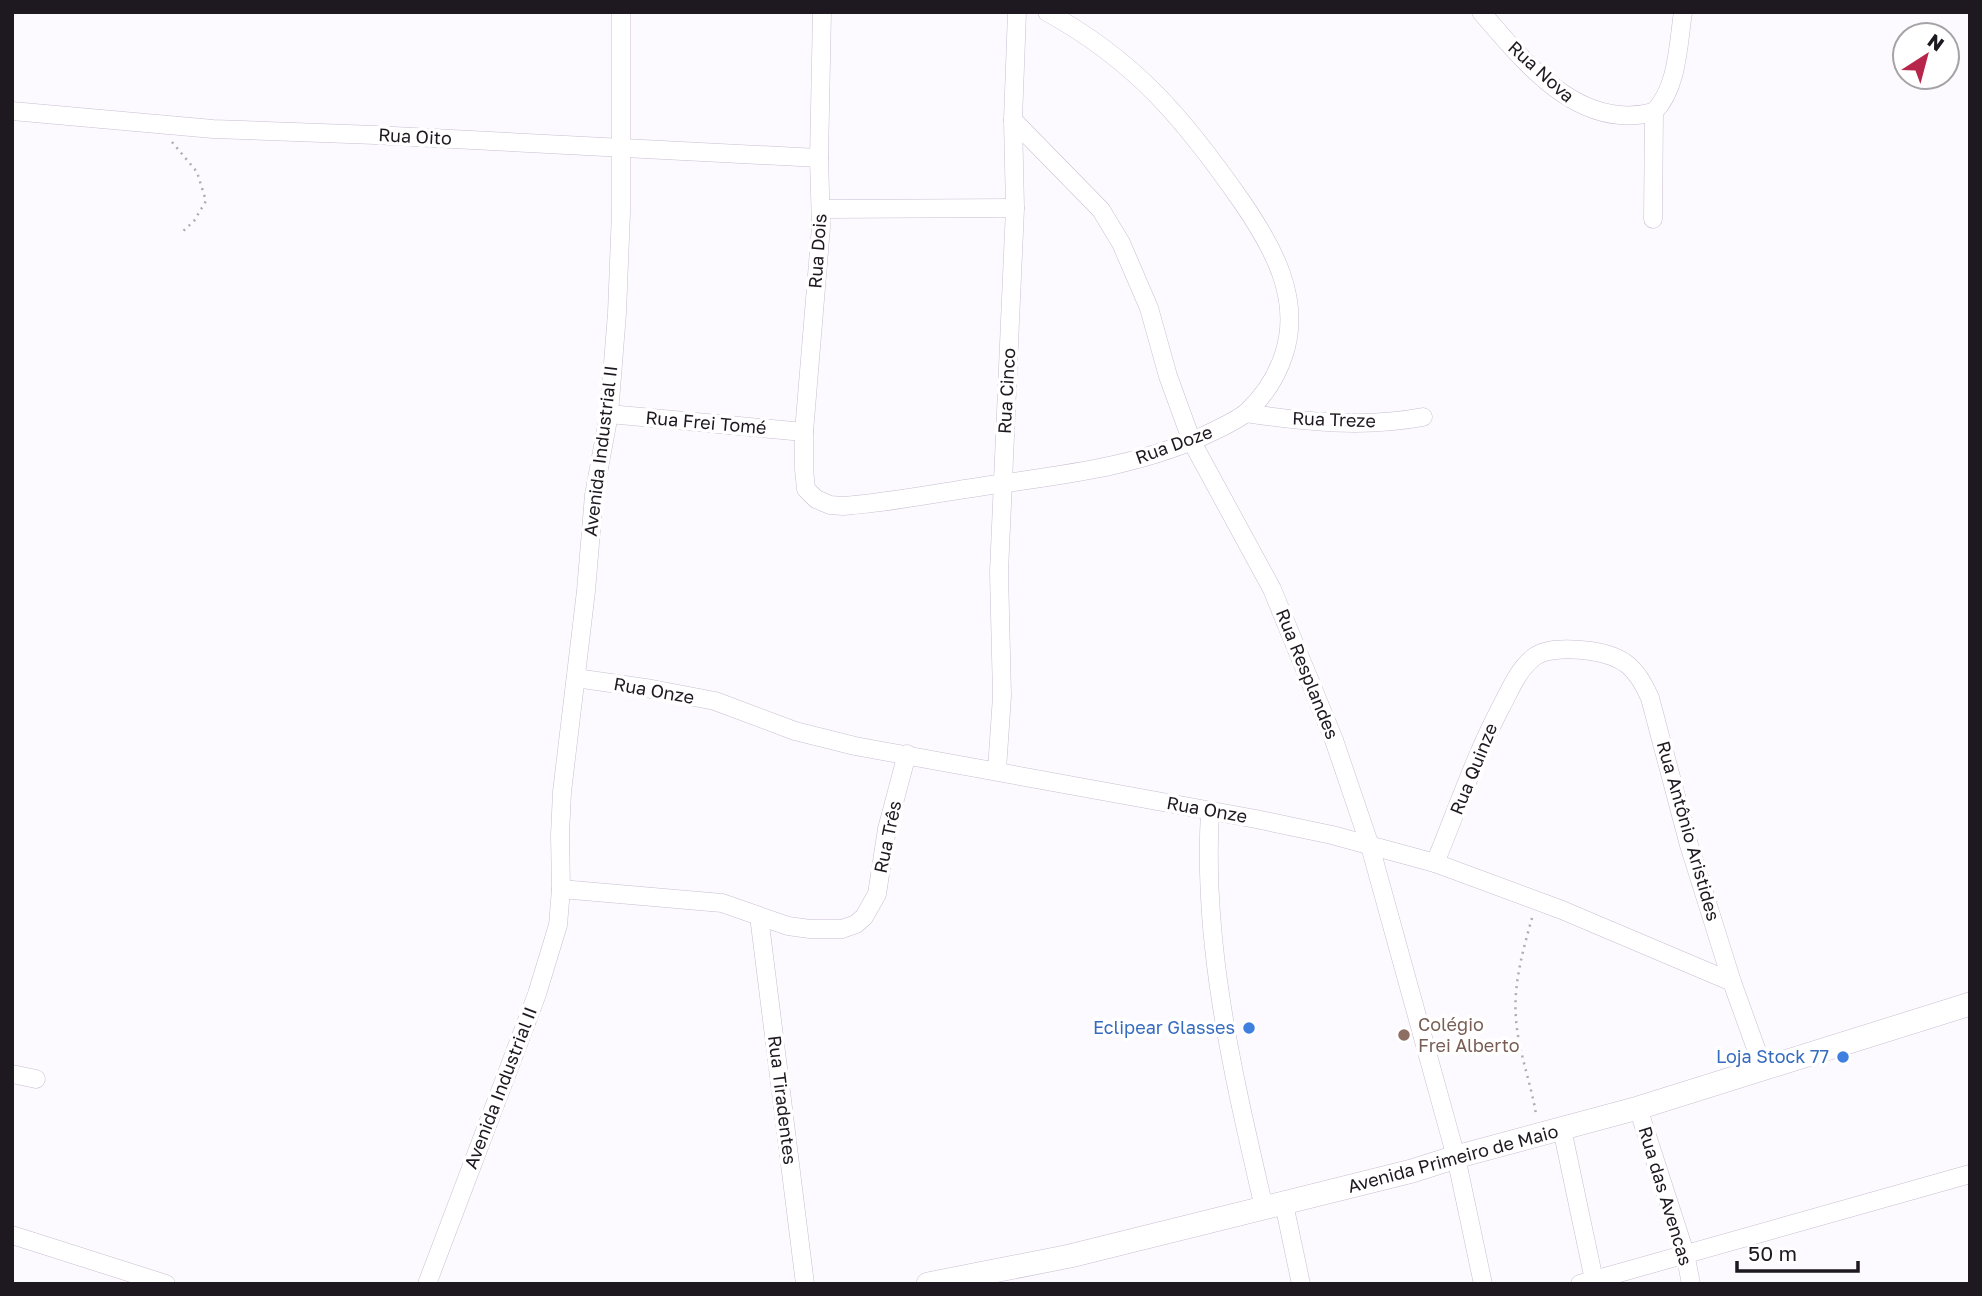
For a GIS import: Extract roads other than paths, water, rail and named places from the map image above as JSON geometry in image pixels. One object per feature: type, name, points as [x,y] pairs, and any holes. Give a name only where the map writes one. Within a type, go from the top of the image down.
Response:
[{"type":"main road","name":"Avenida Primeiro de Maio","points":[[928,1284],[1019,1275],[1412,1171],[1638,1108],[1970,1004]]},
{"type":"street","name":"Avenida Industrial II","points":[[427,1284],[552,950],[558,925],[562,792],[593,505],[608,414],[620,261],[621,12]]},
{"type":"street","name":"Rua Dois","points":[[807,489],[804,432],[822,209],[818,158],[822,12]]},
{"type":"street","name":"Rua Cinco","points":[[997,770],[1002,696],[999,572],[1015,208],[1013,120],[1017,12]]},
{"type":"street","name":"Rua Doze","points":[[807,489],[816,499],[830,505],[843,506],[1123,463],[1192,442],[1246,413],[1267,390],[1280,368],[1287,347],[1290,307],[1287,287],[1246,209],[1191,132],[1127,65],[1086,35],[1047,12]]},
{"type":"street","name":"Rua Nova","points":[[1481,12],[1531,68],[1579,105],[1615,115],[1654,112]]},
{"type":"street","points":[[1653,219],[1654,112],[1670,83],[1683,12]]},
{"type":"street","name":"Rua Oito","points":[[12,110],[213,129],[818,158]]},
{"type":"street","name":"Rua Resplandes","points":[[1013,120],[1101,210],[1113,226],[1149,308],[1168,376],[1192,442],[1272,589],[1334,740],[1370,846],[1456,1157],[1483,1284]]},
{"type":"street","points":[[822,209],[1015,208]]},
{"type":"street","name":"Rua Treze","points":[[1246,413],[1337,423],[1423,418]]},
{"type":"street","name":"Rua Frei Tomé","points":[[608,414],[804,432]]},
{"type":"street","name":"Rua Quinze","points":[[1435,863],[1473,765],[1516,677],[1536,655],[1576,649],[1609,654],[1630,666],[1642,680]]},
{"type":"street","name":"Rua Onze","points":[[576,678],[715,701],[795,731],[855,746],[997,770],[1332,835],[1435,863],[1672,955],[1732,982]]},
{"type":"street","name":"Rua Antônio Aristides","points":[[1642,680],[1650,698],[1689,845],[1732,982]]},
{"type":"street","name":"Rua Três","points":[[759,916],[788,926],[828,930],[856,924],[864,917],[877,894],[887,829],[907,754]]},
{"type":"street","points":[[1210,812],[1207,860],[1210,915],[1218,981],[1238,1096],[1301,1284]]},
{"type":"street","points":[[561,889],[722,903],[759,916]]},
{"type":"street","name":"Rua Tiradentes","points":[[759,916],[805,1284]]},
{"type":"street","points":[[1732,982],[1763,1068]]},
{"type":"street","points":[[12,1074],[36,1079]]},
{"type":"street","name":"Rua das Avencas","points":[[1638,1108],[1685,1253],[1691,1284]]},
{"type":"street","points":[[1562,1129],[1587,1282],[1970,1174]]},
{"type":"street","points":[[12,1235],[166,1284]]},
{"type":"place","name":"Eclipear Glasses","points":[[1249,1028]]},
{"type":"place","name":"Colégio Frei Alberto","points":[[1404,1035]]},
{"type":"place","name":"Loja Stock 77","points":[[1843,1057]]}]
